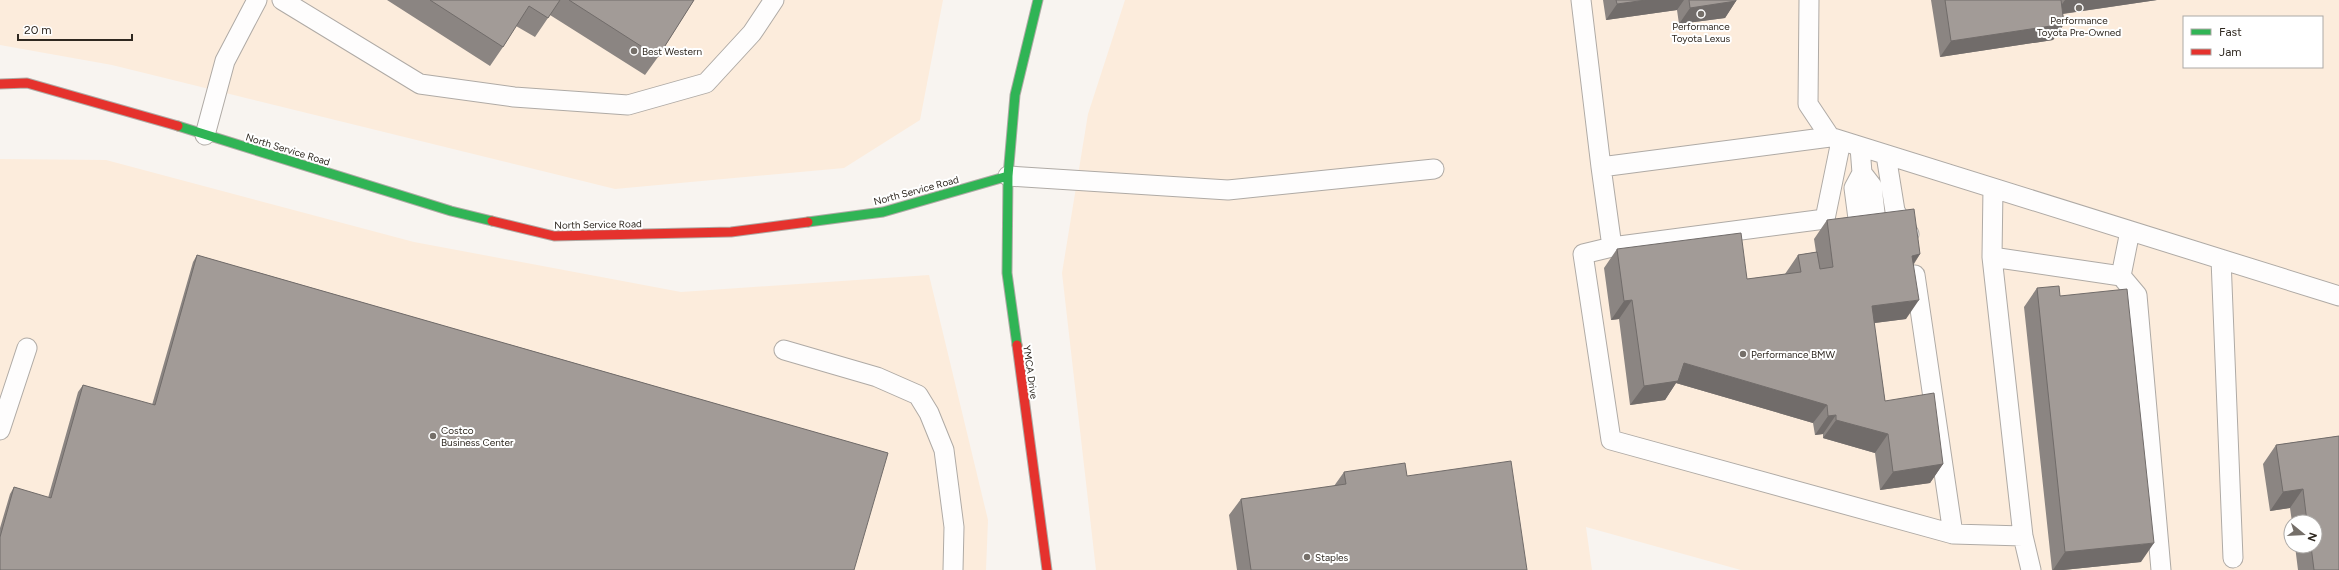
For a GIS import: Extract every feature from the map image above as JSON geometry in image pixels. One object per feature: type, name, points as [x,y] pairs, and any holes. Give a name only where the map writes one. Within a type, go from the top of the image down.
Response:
[{"type":"street","points":[[1008,176],[1015,95],[1038,0]]},
{"type":"street","name":"North Service Road","points":[[0,84],[27,83],[205,135],[451,211],[554,236],[731,232],[883,212],[1008,176]]},
{"type":"street","name":"YMCA Drive","points":[[1008,176],[1007,273],[1047,570]]},
{"type":"lane","points":[[205,135],[225,61],[257,0]]},
{"type":"lane","points":[[282,0],[420,84],[559,101],[628,106],[706,83],[752,33],[774,0]]},
{"type":"lane","points":[[1581,0],[1612,247]]},
{"type":"lane","points":[[1809,0],[1808,104],[1836,139],[1825,219],[1612,247],[1583,254],[1611,440],[1953,534],[2023,536]]},
{"type":"lane","points":[[1602,167],[1836,139],[2339,296]]},
{"type":"lane","points":[[1860,147],[1862,172],[1872,186],[1868,232]]},
{"type":"lane","points":[[1886,155],[1895,211],[1908,232],[1953,534]]},
{"type":"lane","points":[[1008,176],[1228,190],[1434,169]]},
{"type":"lane","points":[[1993,188],[1992,257],[2023,536],[2031,570]]},
{"type":"lane","points":[[2121,276],[2130,231]]},
{"type":"lane","points":[[1992,257],[2121,276],[2137,295],[2161,570]]},
{"type":"lane","points":[[2221,259],[2233,558]]},
{"type":"lane","points":[[0,430],[27,348]]},
{"type":"lane","points":[[784,350],[877,377],[918,394],[929,413],[944,450],[954,527],[953,570]]},
{"type":"shaded area","points":[[0,0],[943,0],[920,120],[844,168],[615,189],[112,65],[0,45]]},
{"type":"shaded area","points":[[1125,0],[2339,0],[2339,570],[1741,570],[1586,527],[1592,570],[1096,570],[1062,273],[1088,114]]},
{"type":"shaded area","points":[[0,159],[106,160],[414,242],[681,292],[929,275],[988,520],[986,570],[0,570]]},
{"type":"building","points":[[430,0],[560,0],[548,18],[529,6],[503,47]]},
{"type":"building","points":[[569,0],[694,0],[658,57]]},
{"type":"building","points":[[1616,0],[1646,0],[1617,4]]},
{"type":"building","points":[[1689,0],[1736,0],[1736,1],[1690,8]]},
{"type":"building","points":[[1945,0],[2061,0],[2064,24],[1951,41]]},
{"type":"building","name":"Performance BMW","points":[[1914,209],[1920,254],[1912,256],[1919,300],[1872,306],[1885,401],[1934,393],[1943,464],[1893,472],[1888,434],[1836,420],[1836,415],[1828,416],[1827,405],[1684,363],[1678,381],[1644,386],[1632,300],[1624,301],[1617,249],[1741,233],[1747,279],[1801,272],[1798,255],[1817,252],[1820,269],[1833,267],[1827,220]]},
{"type":"building","name":"Costco Business Center","points":[[197,255],[888,453],[854,570],[0,570],[0,537],[14,487],[51,498],[83,385],[155,405]]},
{"type":"building","points":[[2059,286],[2060,296],[2127,289],[2154,543],[2065,552],[2037,288]]},
{"type":"building","points":[[2339,436],[2339,570],[2314,570],[2312,554],[2323,554],[2323,514],[2306,514],[2303,489],[2283,492],[2276,445]]},
{"type":"building","points":[[1511,461],[1527,570],[1251,570],[1241,499],[1346,484],[1344,472],[1405,463],[1407,476]]},
{"type":"traffic: fast","points":[[1017,345],[1007,273],[1008,176],[1015,95],[1038,0]]},
{"type":"traffic: fast","points":[[178,126],[451,211],[492,221]]},
{"type":"traffic: fast","points":[[808,222],[883,212],[1008,176]]},
{"type":"traffic: jam","points":[[0,84],[27,83],[178,126]]},
{"type":"traffic: jam","points":[[492,221],[554,236],[731,232],[808,222]]},
{"type":"traffic: jam","points":[[1017,345],[1047,570]]},
{"type":"place","name":"Performance Toyota Pre-Owned","points":[[2079,8]]},
{"type":"place","name":"Performance Toyota Lexus","points":[[1701,14]]},
{"type":"place","name":"Best Western","points":[[634,51]]},
{"type":"place","name":"Performance BMW","points":[[1743,354]]},
{"type":"place","name":"Costco Business Center","points":[[433,436]]},
{"type":"place","name":"Staples","points":[[1307,557]]}]
